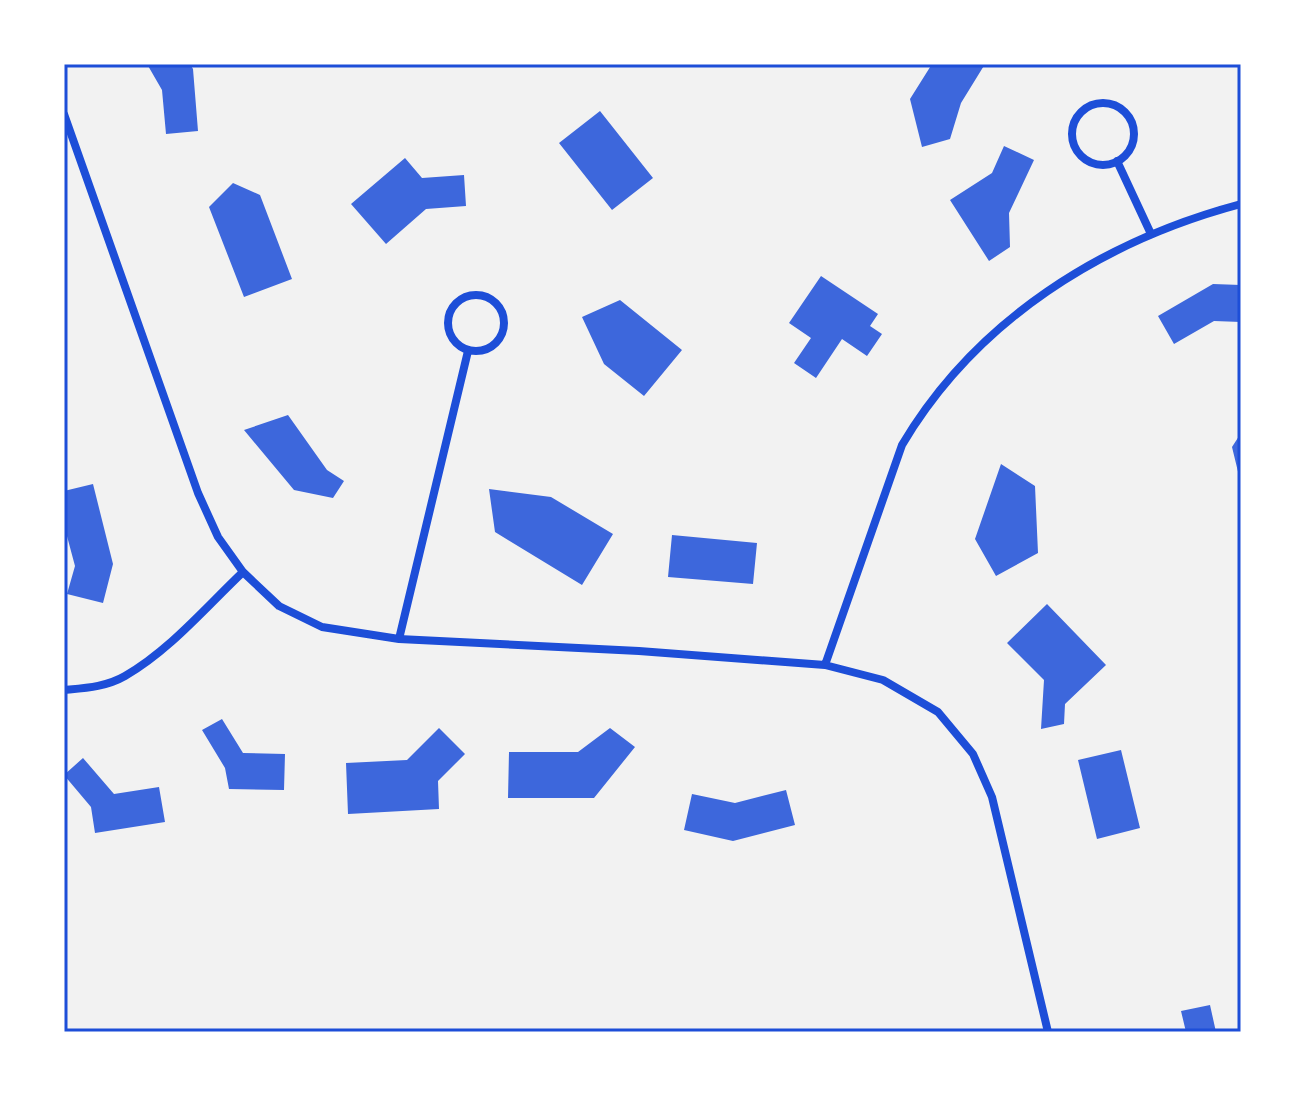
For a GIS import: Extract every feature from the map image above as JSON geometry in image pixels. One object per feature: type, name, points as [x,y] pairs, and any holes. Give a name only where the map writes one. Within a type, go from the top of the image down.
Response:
[{"type":"street","points":[[1093,105],[1113,105],[1129,118],[1133,127],[1131,147],[1117,161],[1108,165],[1088,162],[1074,147],[1072,137],[1077,117],[1093,105]]},
{"type":"street","points":[[64,114],[198,493],[218,537],[243,572],[279,606],[322,627],[399,639],[639,651],[825,665],[883,680],[938,712],[973,754],[992,797],[1048,1032]]},
{"type":"street","points":[[1117,161],[1151,234]]},
{"type":"street","points":[[825,665],[902,445],[922,413],[957,369],[1029,304],[1092,263],[1151,234],[1241,204]]},
{"type":"street","points":[[483,296],[492,300],[503,316],[502,336],[487,349],[468,351],[460,347],[449,333],[448,316],[458,301],[483,296]]},
{"type":"street","points":[[399,639],[468,351]]},
{"type":"street","points":[[64,690],[97,686],[124,677],[163,649],[243,572]]},
{"type":"building","points":[[147,64],[190,64],[198,131],[166,134],[162,90]]},
{"type":"building","points":[[932,64],[985,64],[961,103],[950,139],[922,147],[910,99]]},
{"type":"building","points":[[600,111],[653,178],[612,210],[559,143]]},
{"type":"building","points":[[1004,146],[1034,160],[1009,213],[1010,247],[989,261],[950,200],[992,173]]},
{"type":"building","points":[[405,158],[422,178],[464,175],[466,206],[426,209],[386,244],[351,204]]},
{"type":"building","points":[[233,183],[260,195],[292,279],[244,297],[209,207]]},
{"type":"building","points":[[821,276],[878,314],[870,326],[882,334],[867,356],[842,339],[816,378],[794,363],[811,338],[789,323]]},
{"type":"building","points":[[1213,284],[1241,285],[1241,322],[1214,321],[1174,344],[1158,316]]},
{"type":"building","points":[[620,300],[682,350],[644,396],[604,364],[582,317]]},
{"type":"building","points":[[288,415],[327,470],[344,481],[333,498],[294,490],[244,430]]},
{"type":"building","points":[[1241,433],[1241,480],[1240,480],[1232,447]]},
{"type":"building","points":[[1001,464],[1035,486],[1038,553],[996,576],[975,539]]},
{"type":"building","points":[[93,484],[113,564],[103,603],[67,594],[75,566],[64,525],[64,491]]},
{"type":"building","points":[[489,489],[551,497],[613,534],[582,585],[495,532]]},
{"type":"building","points":[[672,535],[757,543],[753,584],[668,577]]},
{"type":"building","points":[[1047,604],[1106,665],[1065,704],[1064,724],[1041,729],[1044,680],[1007,643]]},
{"type":"building","points":[[222,719],[243,753],[285,754],[284,790],[229,789],[225,768],[202,730]]},
{"type":"building","points":[[439,728],[465,754],[438,781],[439,809],[348,814],[346,763],[407,760]]},
{"type":"building","points":[[610,728],[635,747],[594,798],[508,798],[509,752],[578,752]]},
{"type":"building","points":[[1121,750],[1140,828],[1097,839],[1078,760]]},
{"type":"building","points":[[83,758],[114,794],[159,787],[165,822],[95,833],[91,807],[64,775]]},
{"type":"building","points":[[786,790],[795,825],[733,841],[684,830],[692,794],[735,803]]},
{"type":"building","points":[[1210,1005],[1216,1032],[1186,1032],[1181,1011]]}]
